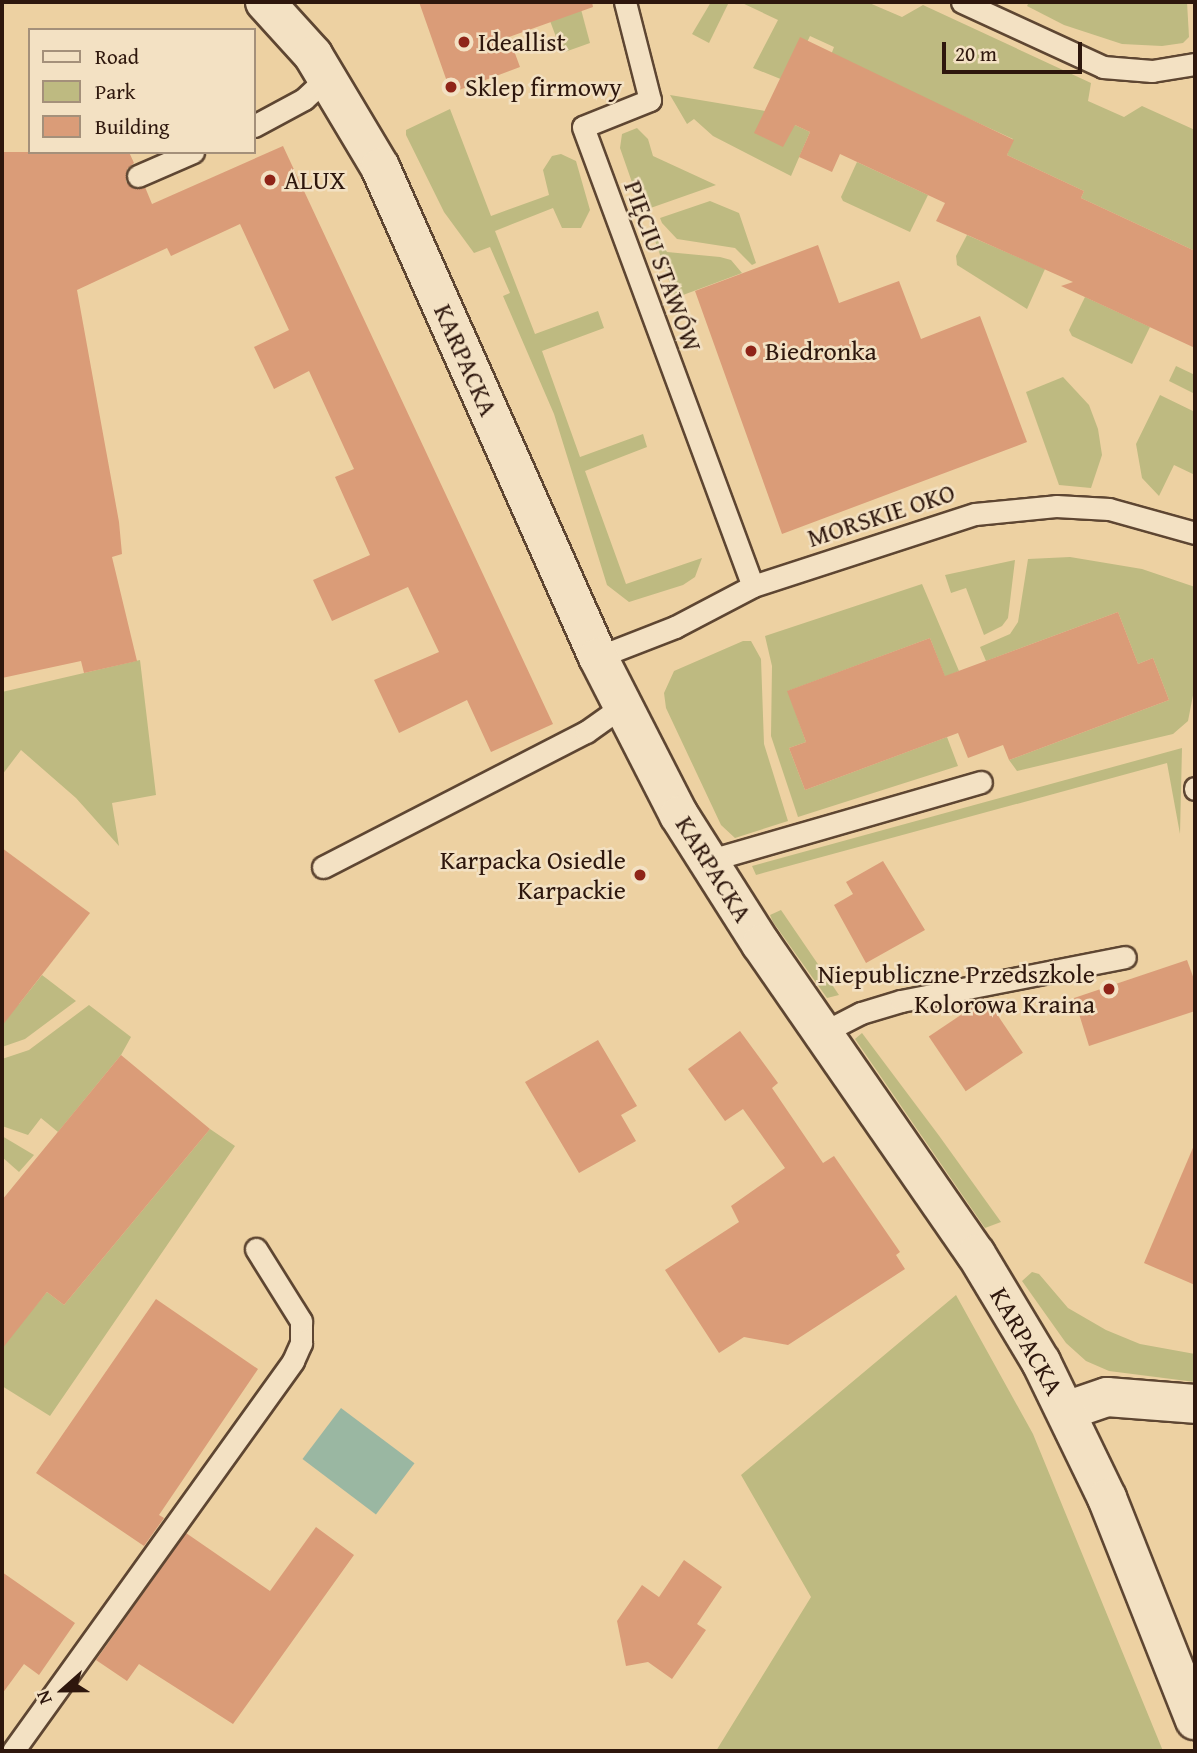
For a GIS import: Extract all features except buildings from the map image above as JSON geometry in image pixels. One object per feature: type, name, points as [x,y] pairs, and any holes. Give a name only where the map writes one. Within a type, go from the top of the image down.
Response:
[{"type":"street","name":"KARPACKA","points":[[265,2],[328,77],[380,167],[621,707],[707,861],[976,1254],[1066,1410],[1107,1497],[1195,1720]]},
{"type":"street","points":[[1066,1410],[1107,1396],[1195,1404]]},
{"type":"lane","name":"PIĘCIU STAWÓW","points":[[625,2],[650,100],[583,127],[752,586]]},
{"type":"lane","points":[[962,2],[1104,67],[1152,71],[1195,64]]},
{"type":"lane","points":[[256,125],[304,99],[328,77]]},
{"type":"lane","points":[[138,176],[188,154]]},
{"type":"lane","name":"MORSKIE OKO","points":[[598,657],[711,611],[752,586],[975,514],[1056,506],[1110,509],[1195,533]]},
{"type":"lane","points":[[323,867],[586,732],[621,707]]},
{"type":"lane","points":[[707,861],[981,782]]},
{"type":"lane","points":[[822,1032],[861,1013],[901,1001],[1125,957]]},
{"type":"lane","points":[[13,1751],[293,1361],[301,1343],[301,1321],[256,1249]]},
{"type":"green space","points":[[543,2],[579,2],[590,43],[562,53]]},
{"type":"green space","points":[[711,2],[729,2],[709,43],[692,34]]},
{"type":"green space","points":[[740,2],[867,2],[902,17],[923,5],[1091,83],[1088,101],[1124,117],[1142,106],[1195,130],[1195,251],[1081,198],[1084,191],[1007,155],[1013,139],[831,55],[834,47],[810,36],[788,82],[753,68],[778,20]]},
{"type":"green space","points":[[1029,2],[1187,2],[1189,37],[1183,43],[1162,46],[1122,44],[1064,25],[1027,6]]},
{"type":"green space","points":[[670,95],[765,111],[810,132],[791,176],[713,136],[694,119],[687,124]]},
{"type":"green space","points":[[450,109],[491,216],[549,195],[543,170],[552,156],[561,154],[576,161],[590,210],[581,228],[562,228],[553,208],[495,231],[535,334],[598,311],[604,328],[542,351],[580,457],[643,434],[647,447],[585,471],[626,584],[702,558],[695,577],[683,585],[629,602],[607,585],[554,414],[503,296],[510,293],[490,247],[474,253],[444,212],[406,135],[406,130]]},
{"type":"green space","points":[[637,128],[648,139],[653,156],[716,185],[642,211],[620,148],[622,134]]},
{"type":"green space","points":[[857,162],[928,195],[910,232],[843,201],[841,197]]},
{"type":"green space","points":[[710,201],[739,213],[756,263],[752,265],[735,248],[677,239],[660,218]]},
{"type":"green space","points":[[650,226],[667,252],[731,260],[742,273],[675,298]]},
{"type":"green space","points":[[967,235],[1045,269],[1027,309],[957,265],[956,256]]},
{"type":"green space","points":[[1085,297],[1150,327],[1132,364],[1072,336],[1069,330]]},
{"type":"green space","points":[[1176,366],[1195,375],[1195,394],[1169,381]]},
{"type":"green space","points":[[1063,377],[1089,405],[1098,429],[1102,455],[1091,488],[1059,485],[1026,392]]},
{"type":"green space","points":[[1160,395],[1195,412],[1195,475],[1174,465],[1159,496],[1142,478],[1136,444]]},
{"type":"green space","points":[[1070,557],[1142,569],[1195,587],[1195,685],[1188,721],[1173,734],[1017,771],[1009,760],[1169,700],[1153,658],[1138,664],[1118,612],[986,661],[980,647],[1010,634],[1018,622],[1028,559]]},
{"type":"green space","points":[[1015,560],[1008,618],[1002,626],[984,635],[966,588],[951,593],[945,575]]},
{"type":"green space","points":[[922,584],[959,671],[945,677],[930,638],[788,691],[806,742],[789,748],[805,790],[947,737],[958,766],[798,817],[771,736],[772,666],[765,636]]},
{"type":"green space","points":[[743,641],[751,641],[761,659],[764,744],[788,821],[735,838],[721,825],[666,708],[664,693],[674,671]]},
{"type":"green space","points":[[140,660],[156,795],[112,803],[119,846],[76,798],[21,750],[2,775],[2,692]]},
{"type":"green space","points":[[1182,748],[1180,834],[1167,763],[756,875],[752,866]]},
{"type":"green space","points":[[781,910],[839,995],[827,998],[773,922],[770,915]]},
{"type":"green space","points":[[42,975],[76,1001],[25,1039],[2,1047],[2,991],[19,1004]]},
{"type":"green space","points":[[89,1005],[131,1037],[121,1055],[58,1132],[41,1118],[28,1135],[2,1126],[2,1059],[29,1050]]},
{"type":"green space","points":[[862,1033],[1001,1222],[985,1228],[855,1039]]},
{"type":"green space","points":[[210,1129],[235,1146],[50,1416],[2,1386],[2,1345],[47,1292],[64,1305]]},
{"type":"green space","points":[[2,1136],[34,1155],[19,1172],[2,1157]]},
{"type":"green space","points":[[1032,1272],[1039,1274],[1068,1308],[1106,1330],[1140,1344],[1195,1354],[1195,1382],[1109,1371],[1086,1361],[1066,1343],[1022,1281]]},
{"type":"green space","points":[[956,1295],[1033,1434],[1163,1751],[716,1751],[811,1597],[741,1475]]},
{"type":"shaded area","points":[[341,1408],[414,1463],[376,1514],[302,1459]]},
{"type":"place","name":"Ideallist","points":[[464,42]]},
{"type":"place","name":"Sklep firmowy","points":[[451,87]]},
{"type":"place","name":"ALUX","points":[[270,180]]},
{"type":"place","name":"Biedronka","points":[[751,351]]},
{"type":"place","name":"Karpacka Osiedle Karpackie","points":[[640,875]]},
{"type":"place","name":"Niepubliczne Przedszkole Kolorowa Kraina","points":[[1109,989]]}]
